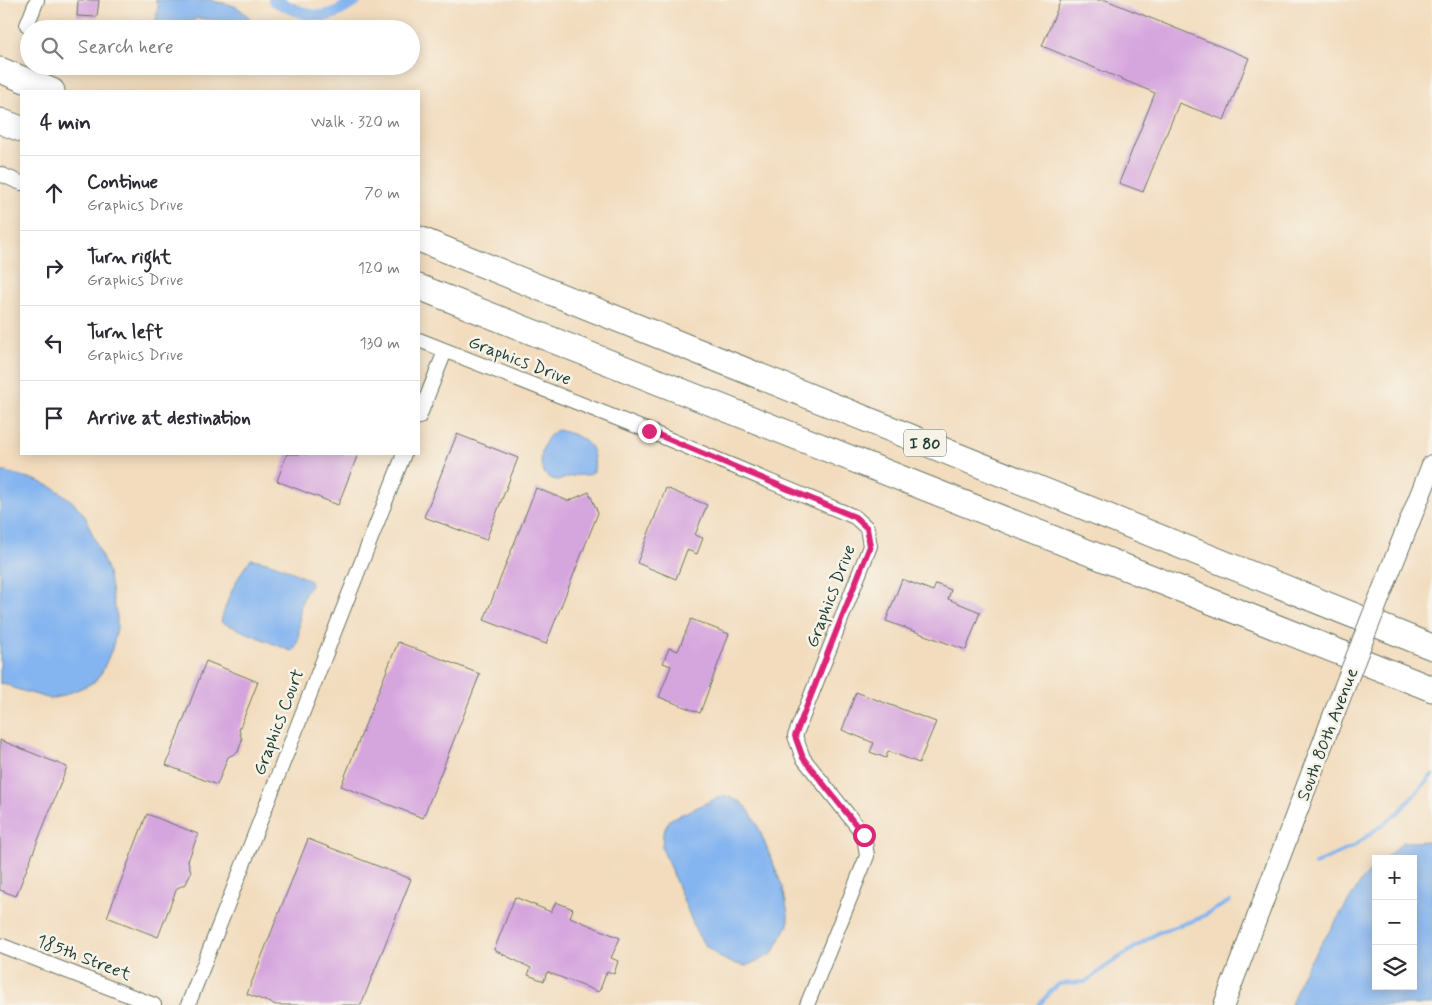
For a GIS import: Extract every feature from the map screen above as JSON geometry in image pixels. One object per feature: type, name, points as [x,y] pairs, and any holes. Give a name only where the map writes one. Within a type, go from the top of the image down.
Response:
[{"type":"highway","points":[[0,70],[50,90]]},
{"type":"highway","points":[[0,121],[20,129]]},
{"type":"highway","name":"I 80","points":[[420,239],[1432,647]]},
{"type":"highway","name":"I 80","points":[[420,287],[1426,687]]},
{"type":"street","points":[[29,20],[37,0]]},
{"type":"street","points":[[0,174],[20,183]]},
{"type":"street","name":"Graphics Drive","points":[[420,340],[735,466],[855,517],[867,528],[870,546],[795,736],[803,758],[864,835],[867,856],[807,1005]]},
{"type":"street","points":[[420,414],[445,351]]},
{"type":"street","name":"Graphics Court","points":[[188,1005],[404,455]]},
{"type":"street","name":"South 80th Avenue","points":[[1224,1005],[1335,711],[1432,465]]},
{"type":"street","name":"185th Street","points":[[0,945],[154,1005]]},
{"type":"water","points":[[155,0],[212,0],[238,8],[251,20],[197,18],[194,20],[156,20],[158,5]]},
{"type":"water","points":[[558,430],[581,438],[586,442],[593,453],[594,471],[586,475],[571,476],[562,480],[550,478],[544,473],[541,465],[543,448],[552,434]]},
{"type":"water","points":[[0,472],[40,482],[62,493],[72,502],[85,516],[108,572],[117,616],[117,628],[112,649],[102,672],[94,682],[51,699],[16,689],[4,683],[0,684]]},
{"type":"water","points":[[251,559],[281,567],[310,581],[311,585],[301,604],[298,636],[294,650],[291,651],[221,622],[233,589]]},
{"type":"water","points":[[724,795],[741,802],[748,809],[757,824],[783,888],[788,914],[788,925],[772,954],[746,966],[732,963],[719,957],[704,944],[697,933],[662,848],[663,834],[669,820]]},
{"type":"water","points":[[1432,841],[1432,1005],[1291,1005],[1302,974],[1364,877],[1372,870],[1372,990],[1417,990],[1417,855],[1388,855],[1403,842]]},
{"type":"building","points":[[78,0],[99,0],[97,17],[77,16]]},
{"type":"building","points":[[1061,0],[1106,0],[1249,58],[1224,120],[1179,103],[1143,192],[1119,183],[1155,93],[1042,46]]},
{"type":"building","points":[[457,434],[518,458],[486,540],[424,517]]},
{"type":"building","points":[[287,455],[358,455],[338,505],[277,481]]},
{"type":"building","points":[[536,488],[568,501],[589,492],[598,513],[546,644],[484,620]]},
{"type":"building","points":[[666,488],[707,505],[695,535],[703,538],[697,554],[687,550],[676,579],[637,563]]},
{"type":"building","points":[[902,579],[933,591],[936,584],[951,590],[948,599],[980,612],[966,650],[886,621]]},
{"type":"building","points":[[691,619],[729,634],[700,713],[659,697],[671,666],[663,663],[669,648],[678,651]]},
{"type":"building","points":[[398,642],[480,674],[423,818],[341,786]]},
{"type":"building","points":[[206,661],[258,682],[239,730],[242,740],[238,752],[228,757],[217,785],[166,765]]},
{"type":"building","points":[[856,692],[936,722],[919,763],[888,751],[886,758],[870,752],[874,743],[842,730]]},
{"type":"building","points":[[0,740],[67,767],[16,896],[0,890]]},
{"type":"building","points":[[147,814],[198,834],[188,861],[191,872],[186,884],[177,888],[158,937],[107,917]]},
{"type":"building","points":[[308,839],[411,879],[361,1005],[276,1005],[247,994]]},
{"type":"building","points":[[515,897],[551,912],[556,902],[573,909],[570,917],[620,938],[611,958],[618,961],[614,974],[607,971],[599,992],[547,972],[544,981],[528,975],[531,968],[494,950]]},
{"type":"waterway","points":[[274,0],[300,12],[322,16],[335,13],[356,0]]},
{"type":"waterway","points":[[1315,864],[1354,846],[1399,812],[1432,775]]},
{"type":"waterway","points":[[1039,1005],[1059,984],[1085,982],[1157,933],[1198,919],[1230,901]]},
{"type":"route","points":[[649,431],[855,517],[867,528],[870,546],[795,736],[803,758],[864,835]]}]
